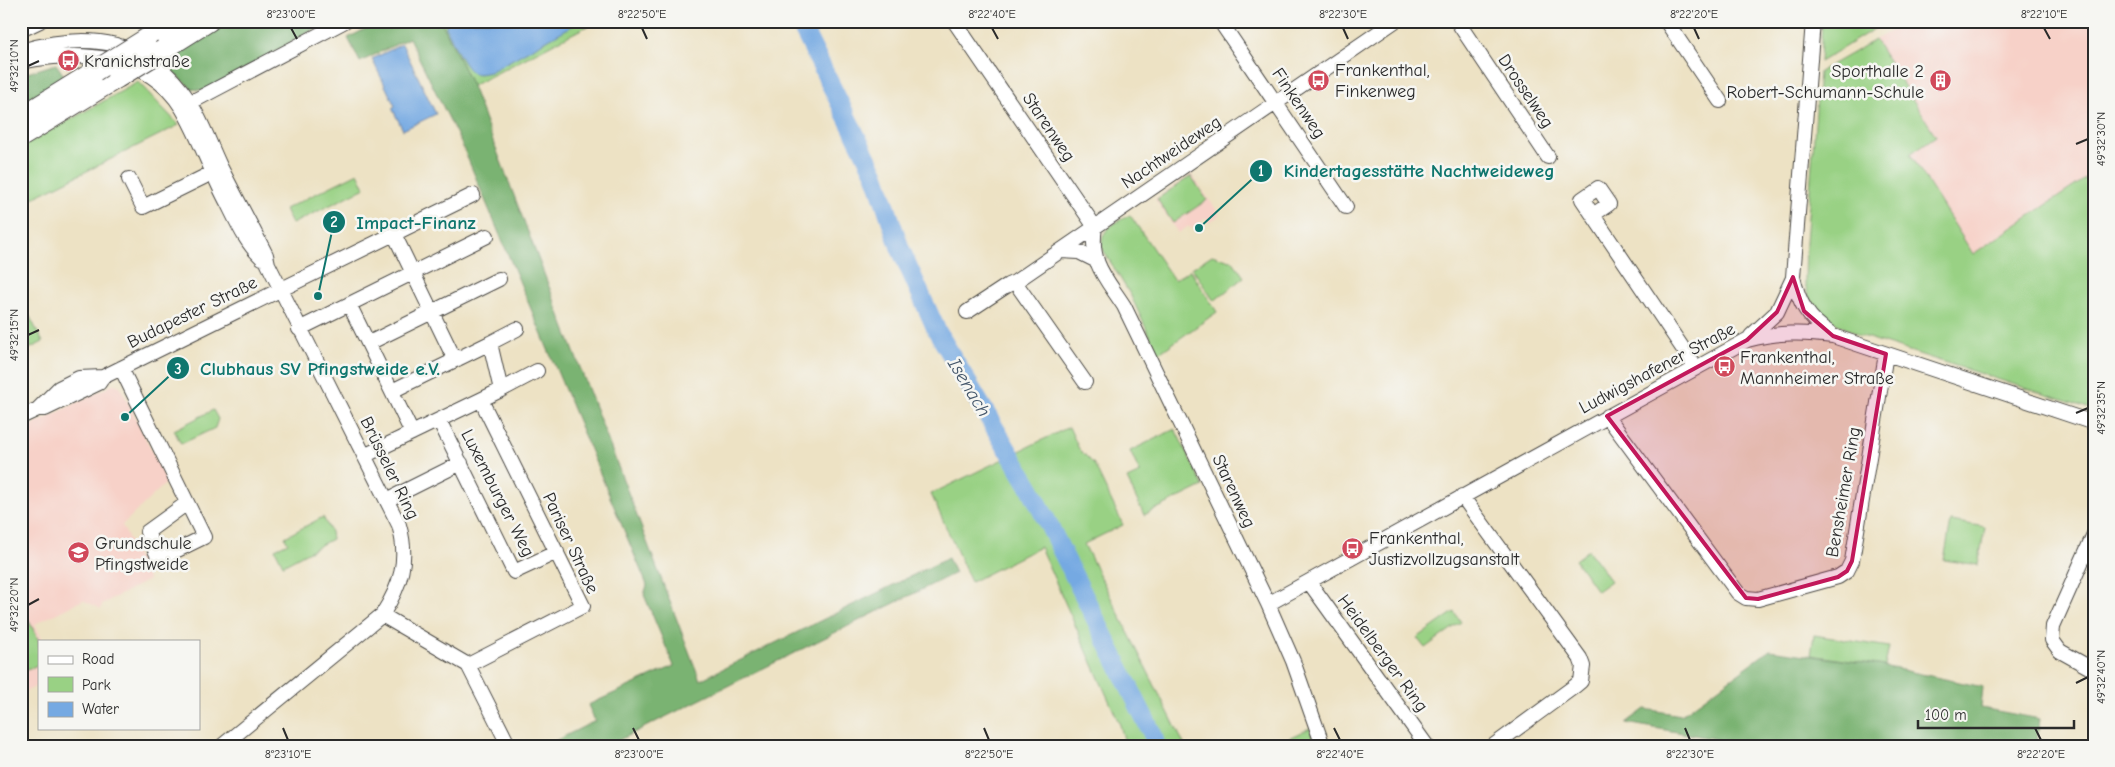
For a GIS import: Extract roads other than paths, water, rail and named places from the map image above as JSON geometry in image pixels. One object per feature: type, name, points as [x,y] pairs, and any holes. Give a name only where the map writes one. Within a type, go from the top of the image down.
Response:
[{"type":"highway","points":[[21,137],[124,71],[152,48],[176,21]]},
{"type":"highway","points":[[21,117],[94,71],[152,48],[209,21]]},
{"type":"street","points":[[21,30],[40,21]]},
{"type":"street","points":[[186,105],[345,21]]},
{"type":"street","name":"Starenweg","points":[[954,21],[1095,227]]},
{"type":"street","name":"Finkenweg","points":[[1220,21],[1346,207]]},
{"type":"street","name":"Nachtweideweg","points":[[967,312],[1015,282],[1395,21]]},
{"type":"street","name":"Drosselweg","points":[[1457,21],[1548,156]]},
{"type":"street","points":[[1666,21],[1720,101]]},
{"type":"street","points":[[1813,21],[1793,277],[1797,296],[1804,311],[1817,325],[1833,336]]},
{"type":"street","name":"Brüsseler Ring","points":[[21,51],[48,43],[87,40],[152,48],[162,68],[186,105],[216,171],[266,255],[268,264],[299,329],[399,524],[404,556],[403,574],[395,595],[382,615],[222,746]]},
{"type":"street","name":"Brüsseler Ring","points":[[21,62],[50,56],[87,55],[124,71],[157,82],[186,105]]},
{"type":"street","points":[[129,179],[143,207],[216,171]]},
{"type":"street","name":"Budapester Straße","points":[[21,417],[38,409],[59,388],[79,378],[103,377],[473,195]]},
{"type":"street","points":[[1593,216],[1696,368]]},
{"type":"street","points":[[1095,227],[1093,246],[1095,260]]},
{"type":"street","points":[[394,234],[455,360]]},
{"type":"street","points":[[299,329],[487,236]]},
{"type":"street","points":[[1060,251],[1079,252],[1095,260]]},
{"type":"street","name":"Starenweg","points":[[1095,260],[1124,306],[1149,355],[1268,604],[1293,660],[1323,746]]},
{"type":"street","points":[[1747,340],[1777,312],[1793,277]]},
{"type":"street","points":[[369,343],[499,279]]},
{"type":"street","points":[[1015,282],[1085,382]]},
{"type":"street","points":[[349,304],[412,433]]},
{"type":"street","points":[[392,391],[517,329]]},
{"type":"street","name":"Ludwigshafener Straße","points":[[1268,604],[1747,340],[1790,332],[1833,336],[2094,423]]},
{"type":"street","points":[[490,343],[501,390]]},
{"type":"street","name":"Bensheimer Ring","points":[[1607,416],[1738,593],[1746,598],[1758,599],[1838,577],[1847,572],[1852,561],[1886,354]]},
{"type":"street","name":"Budapester Straße","points":[[121,368],[187,503]]},
{"type":"street","points":[[364,456],[537,371]]},
{"type":"street","name":"Pariser Straße","points":[[468,665],[583,606],[481,400]]},
{"type":"street","name":"Luxemburger Weg","points":[[439,420],[514,572],[556,552]]},
{"type":"street","points":[[387,500],[461,464]]},
{"type":"street","points":[[1462,496],[1580,658],[1583,666],[1581,681],[1493,746]]},
{"type":"street","points":[[2094,534],[2053,626],[2052,640],[2060,651],[2094,670]]},
{"type":"street","name":"Heidelberger Ring","points":[[1309,582],[1427,746]]},
{"type":"street","points":[[382,615],[468,665],[509,746]]},
{"type":"water","points":[[446,21],[581,21],[490,72],[478,74],[470,71],[462,60],[446,28]]},
{"type":"water","points":[[402,44],[436,114],[403,130],[392,108],[395,106],[372,59]]},
{"type":"waterway","name":"Isenach","points":[[799,21],[875,174],[900,248],[937,331],[1031,489],[1153,735],[1156,746]]},
{"type":"place","name":"Kranichstraße","points":[[68,61]]},
{"type":"place","name":"Frankenthal, Finkenweg","points":[[1319,80]]},
{"type":"place","name":"Sporthalle 2 Robert-Schumann-Schule","points":[[1940,81]]},
{"type":"place","name":"Kindertagesstätte Nachtweideweg","points":[[1199,228]]},
{"type":"place","name":"Impact-Finanz","points":[[318,296]]},
{"type":"place","name":"Frankenthal, Mannheimer Straße","points":[[1724,367]]},
{"type":"place","name":"Clubhaus SV Pfingstweide e.V.","points":[[125,417]]},
{"type":"place","name":"Frankenthal, Justizvollzugsanstalt","points":[[1353,548]]},
{"type":"place","name":"Grundschule Pfingstweide","points":[[79,553]]}]
